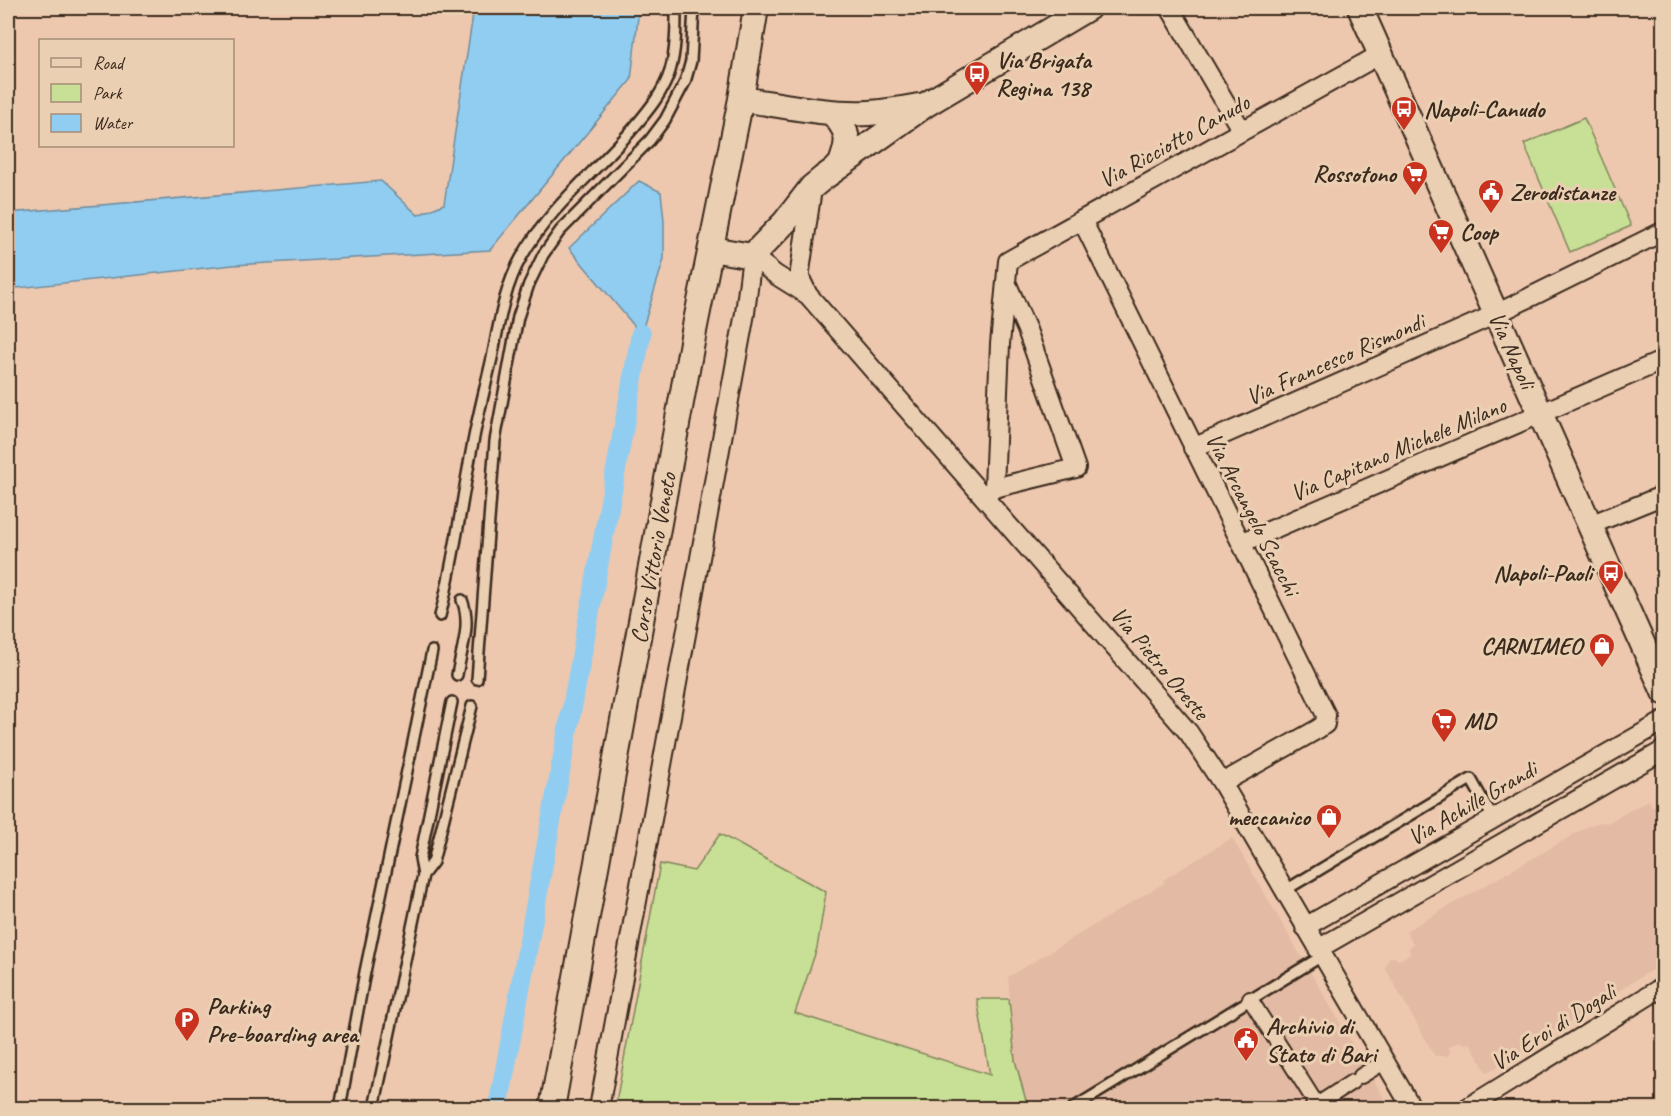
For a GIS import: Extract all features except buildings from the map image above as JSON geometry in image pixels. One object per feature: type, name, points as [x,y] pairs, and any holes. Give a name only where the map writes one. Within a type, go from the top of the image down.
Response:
[{"type":"main road","name":"Corso Vittorio Veneto","points":[[552,1108],[693,338],[741,99],[756,8]]},
{"type":"main road","points":[[711,249],[752,256],[785,222],[812,187],[840,166],[925,105],[1088,8]]},
{"type":"main road","name":"Via Napoli","points":[[1360,8],[1664,692]]},
{"type":"main road","points":[[741,99],[831,112],[869,113],[925,105]]},
{"type":"main road","points":[[831,112],[844,127],[846,133],[847,146],[840,166]]},
{"type":"street","points":[[1170,8],[1242,131]]},
{"type":"street","name":"Via Ricciotto Canudo","points":[[1005,280],[1008,261],[1381,54]]},
{"type":"street","name":"Via Pietro Oreste","points":[[808,295],[800,278],[800,272],[812,187]]},
{"type":"street","name":"Via Arcangelo Scacchi","points":[[1082,220],[1326,715],[1325,724],[1318,729],[1222,783]]},
{"type":"street","name":"Via Francesco Rismondi","points":[[1193,448],[1497,314],[1664,231]]},
{"type":"street","name":"Via Pietro Oreste","points":[[752,256],[776,275],[808,295],[989,492],[1189,733],[1222,783],[1412,1108]]},
{"type":"street","name":"Corso Vittorio Veneto","points":[[599,1108],[745,313],[752,256]]},
{"type":"street","points":[[1005,280],[1028,330],[1076,468],[989,492],[1000,344],[1005,280]]},
{"type":"street","name":"Via Capitano Michele Milano","points":[[1241,543],[1664,360]]},
{"type":"street","points":[[1590,525],[1664,495]]},
{"type":"street","name":"Via Achille Grandi","points":[[1305,927],[1664,721]]},
{"type":"street","name":"Via Achille Grandi","points":[[1320,952],[1664,750]]},
{"type":"street","name":"Via Eroi di Dogali","points":[[1467,1108],[1664,986]]},
{"type":"street","points":[[1250,999],[1316,1107],[1384,1062]]},
{"type":"lane","points":[[440,616],[450,576],[474,436],[509,285],[520,259],[539,229],[614,151],[645,115],[660,92],[670,71],[676,29],[676,8]]},
{"type":"lane","points":[[477,679],[495,441],[518,317],[529,284],[543,255],[560,231],[650,140],[665,120],[685,82],[691,61],[694,8]]},
{"type":"lane","points":[[457,675],[466,628],[465,608],[462,600]]},
{"type":"lane","points":[[340,1108],[365,972],[432,651]]},
{"type":"lane","points":[[374,1108],[423,875],[420,858],[452,702]]},
{"type":"lane","points":[[423,875],[433,862],[472,706]]},
{"type":"lane","points":[[1284,891],[1471,779],[1493,818]]},
{"type":"lane","points":[[1073,1108],[1250,999],[1320,952]]},
{"type":"shaded area","points":[[1649,800],[1652,806],[1663,806],[1663,963],[1487,1073],[1470,1043],[1464,1044],[1459,1041],[1449,1047],[1448,1056],[1435,1056],[1385,968],[1389,958],[1394,957],[1399,960],[1410,954],[1409,948],[1413,944],[1406,931],[1587,827],[1599,822],[1607,823]]},
{"type":"shaded area","points":[[1232,838],[1390,1108],[1028,1108],[1015,1060],[1008,977],[1164,883],[1163,880]]},
{"type":"green space","points":[[1584,118],[1631,226],[1570,252],[1524,144]]},
{"type":"green space","points":[[720,834],[826,892],[817,948],[795,1013],[990,1075],[977,999],[1009,999],[1015,1060],[1028,1108],[615,1108],[660,864],[694,871]]},
{"type":"water","points":[[474,8],[639,8],[631,80],[490,250],[233,265],[8,289],[8,213],[381,181],[418,215],[444,204]]},
{"type":"water","points":[[639,181],[661,192],[664,221],[664,259],[641,334],[569,248]]},
{"type":"waterway","points":[[498,1108],[641,334]]},
{"type":"place","name":"Via Brigata Regina 138","points":[[977,97]]},
{"type":"place","name":"Napoli-Canudo","points":[[1404,132]]},
{"type":"place","name":"Rossotono","points":[[1415,197]]},
{"type":"place","name":"Zerodistanze","points":[[1491,215]]},
{"type":"place","name":"Coop","points":[[1441,255]]},
{"type":"place","name":"Napoli-Paoli","points":[[1611,596]]},
{"type":"place","name":"CARNIMEO","points":[[1602,669]]},
{"type":"place","name":"MD","points":[[1444,744]]},
{"type":"place","name":"meccanico","points":[[1329,840]]},
{"type":"place","name":"Parking Pre-boarding area","points":[[187,1043]]},
{"type":"place","name":"Archivio di Stato di Bari","points":[[1246,1063]]}]
